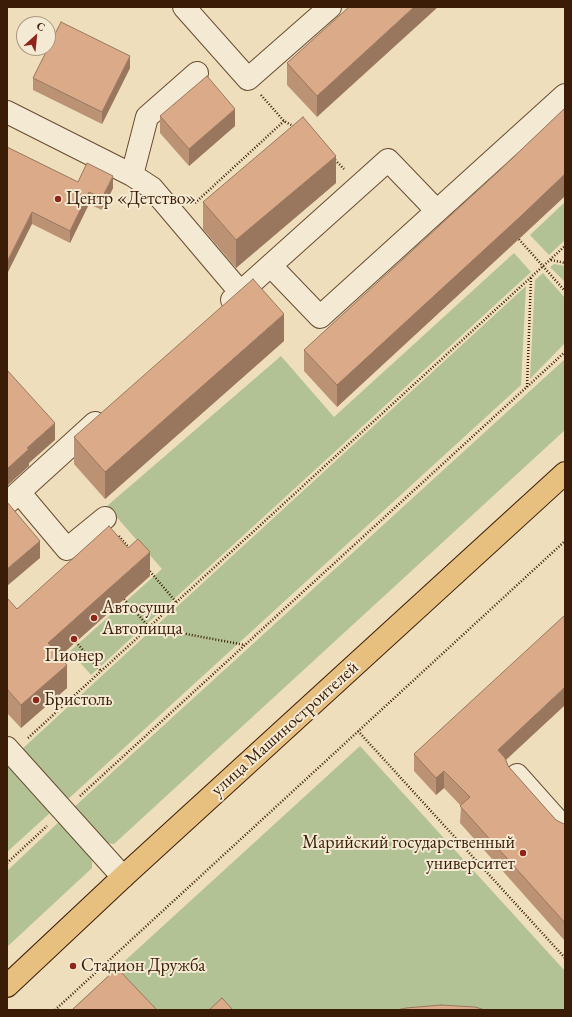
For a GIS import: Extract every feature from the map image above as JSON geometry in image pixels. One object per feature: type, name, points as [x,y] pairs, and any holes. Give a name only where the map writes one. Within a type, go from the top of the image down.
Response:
[{"type":"main road","name":"улица Машиностроителей","points":[[7,986],[123,877],[565,473]]},
{"type":"lane","points":[[184,7],[248,80],[330,7]]},
{"type":"lane","points":[[132,175],[147,117],[197,73]]},
{"type":"lane","points":[[271,266],[320,317],[565,95]]},
{"type":"lane","points":[[7,112],[132,175],[152,188],[241,292]]},
{"type":"lane","points":[[218,314],[388,160],[438,211]]},
{"type":"lane","points":[[105,518],[68,550],[13,498],[112,408]]},
{"type":"lane","points":[[9,750],[123,877]]},
{"type":"lane","points":[[517,775],[565,829]]},
{"type":"path","points":[[248,80],[284,122],[298,128]]},
{"type":"path","points":[[178,218],[284,122]]},
{"type":"path","points":[[333,157],[359,186]]},
{"type":"path","points":[[517,236],[565,291]]},
{"type":"path","points":[[9,750],[102,671],[565,246]]},
{"type":"path","points":[[550,260],[565,263]]},
{"type":"path","points":[[527,387],[531,278]]},
{"type":"path","points":[[7,863],[565,352]]},
{"type":"path","points":[[105,518],[135,554]]},
{"type":"path","points":[[55,1010],[565,541]]},
{"type":"path","points":[[146,566],[176,602]]},
{"type":"path","points":[[124,599],[149,627],[244,645]]},
{"type":"path","points":[[76,642],[102,671]]},
{"type":"path","points":[[358,731],[565,958]]},
{"type":"green space","points":[[565,202],[565,240],[549,255],[530,235]]},
{"type":"green space","points":[[514,253],[531,272],[91,675],[70,651],[162,569],[107,506],[281,356],[334,417]]},
{"type":"green space","points":[[554,264],[565,266],[565,282],[550,267]]},
{"type":"green space","points":[[543,273],[565,298],[565,343],[530,379],[535,280]]},
{"type":"green space","points":[[526,286],[521,385],[66,801],[21,750]]},
{"type":"green space","points":[[565,359],[565,430],[114,844],[101,842],[72,809]]},
{"type":"green space","points":[[360,746],[565,971],[565,1010],[71,1010]]},
{"type":"green space","points":[[10,767],[51,812],[7,852],[7,769]]},
{"type":"green space","points":[[61,820],[92,854],[92,868],[7,947],[7,871]]},
{"type":"building","points":[[349,7],[414,7],[317,96],[287,63]]},
{"type":"building","points":[[61,22],[130,56],[102,112],[33,78],[44,56],[56,56],[56,32]]},
{"type":"building","points":[[207,76],[235,109],[189,149],[160,116]]},
{"type":"building","points":[[565,108],[565,174],[337,385],[304,350],[500,170]]},
{"type":"building","points":[[303,117],[336,156],[236,240],[203,202]]},
{"type":"building","name":"Центр «Детство»","points":[[7,147],[78,182],[87,163],[113,176],[102,198],[89,192],[70,231],[32,212],[7,262]]},
{"type":"building","points":[[253,279],[284,314],[105,472],[74,437]]},
{"type":"building","points":[[7,370],[55,423],[27,448],[29,449],[7,469]]},
{"type":"building","points":[[7,502],[40,541],[7,569]]},
{"type":"building","points":[[109,526],[128,548],[138,539],[150,552],[48,643],[67,665],[21,705],[7,689],[7,598],[17,609]]},
{"type":"building","name":"Марийский государственный университет","points":[[565,615],[565,687],[498,750],[505,758],[508,766],[556,820],[565,825],[565,923],[460,806],[470,797],[444,771],[436,778],[414,754]]},
{"type":"building","points":[[117,968],[157,1010],[72,1010]]},
{"type":"building","points":[[222,998],[233,1010],[209,1010]]},
{"type":"building","points":[[441,1005],[475,1007],[485,1010],[397,1010],[406,1008]]},
{"type":"place","name":"Центр «Детство»","points":[[58,199]]},
{"type":"place","name":"Автосуши Автопицца","points":[[94,618]]},
{"type":"place","name":"Пионер","points":[[74,639]]},
{"type":"place","name":"Бристоль","points":[[36,700]]},
{"type":"place","name":"Марийский государственный университет","points":[[523,853]]},
{"type":"place","name":"Стадион Дружба","points":[[73,966]]}]
